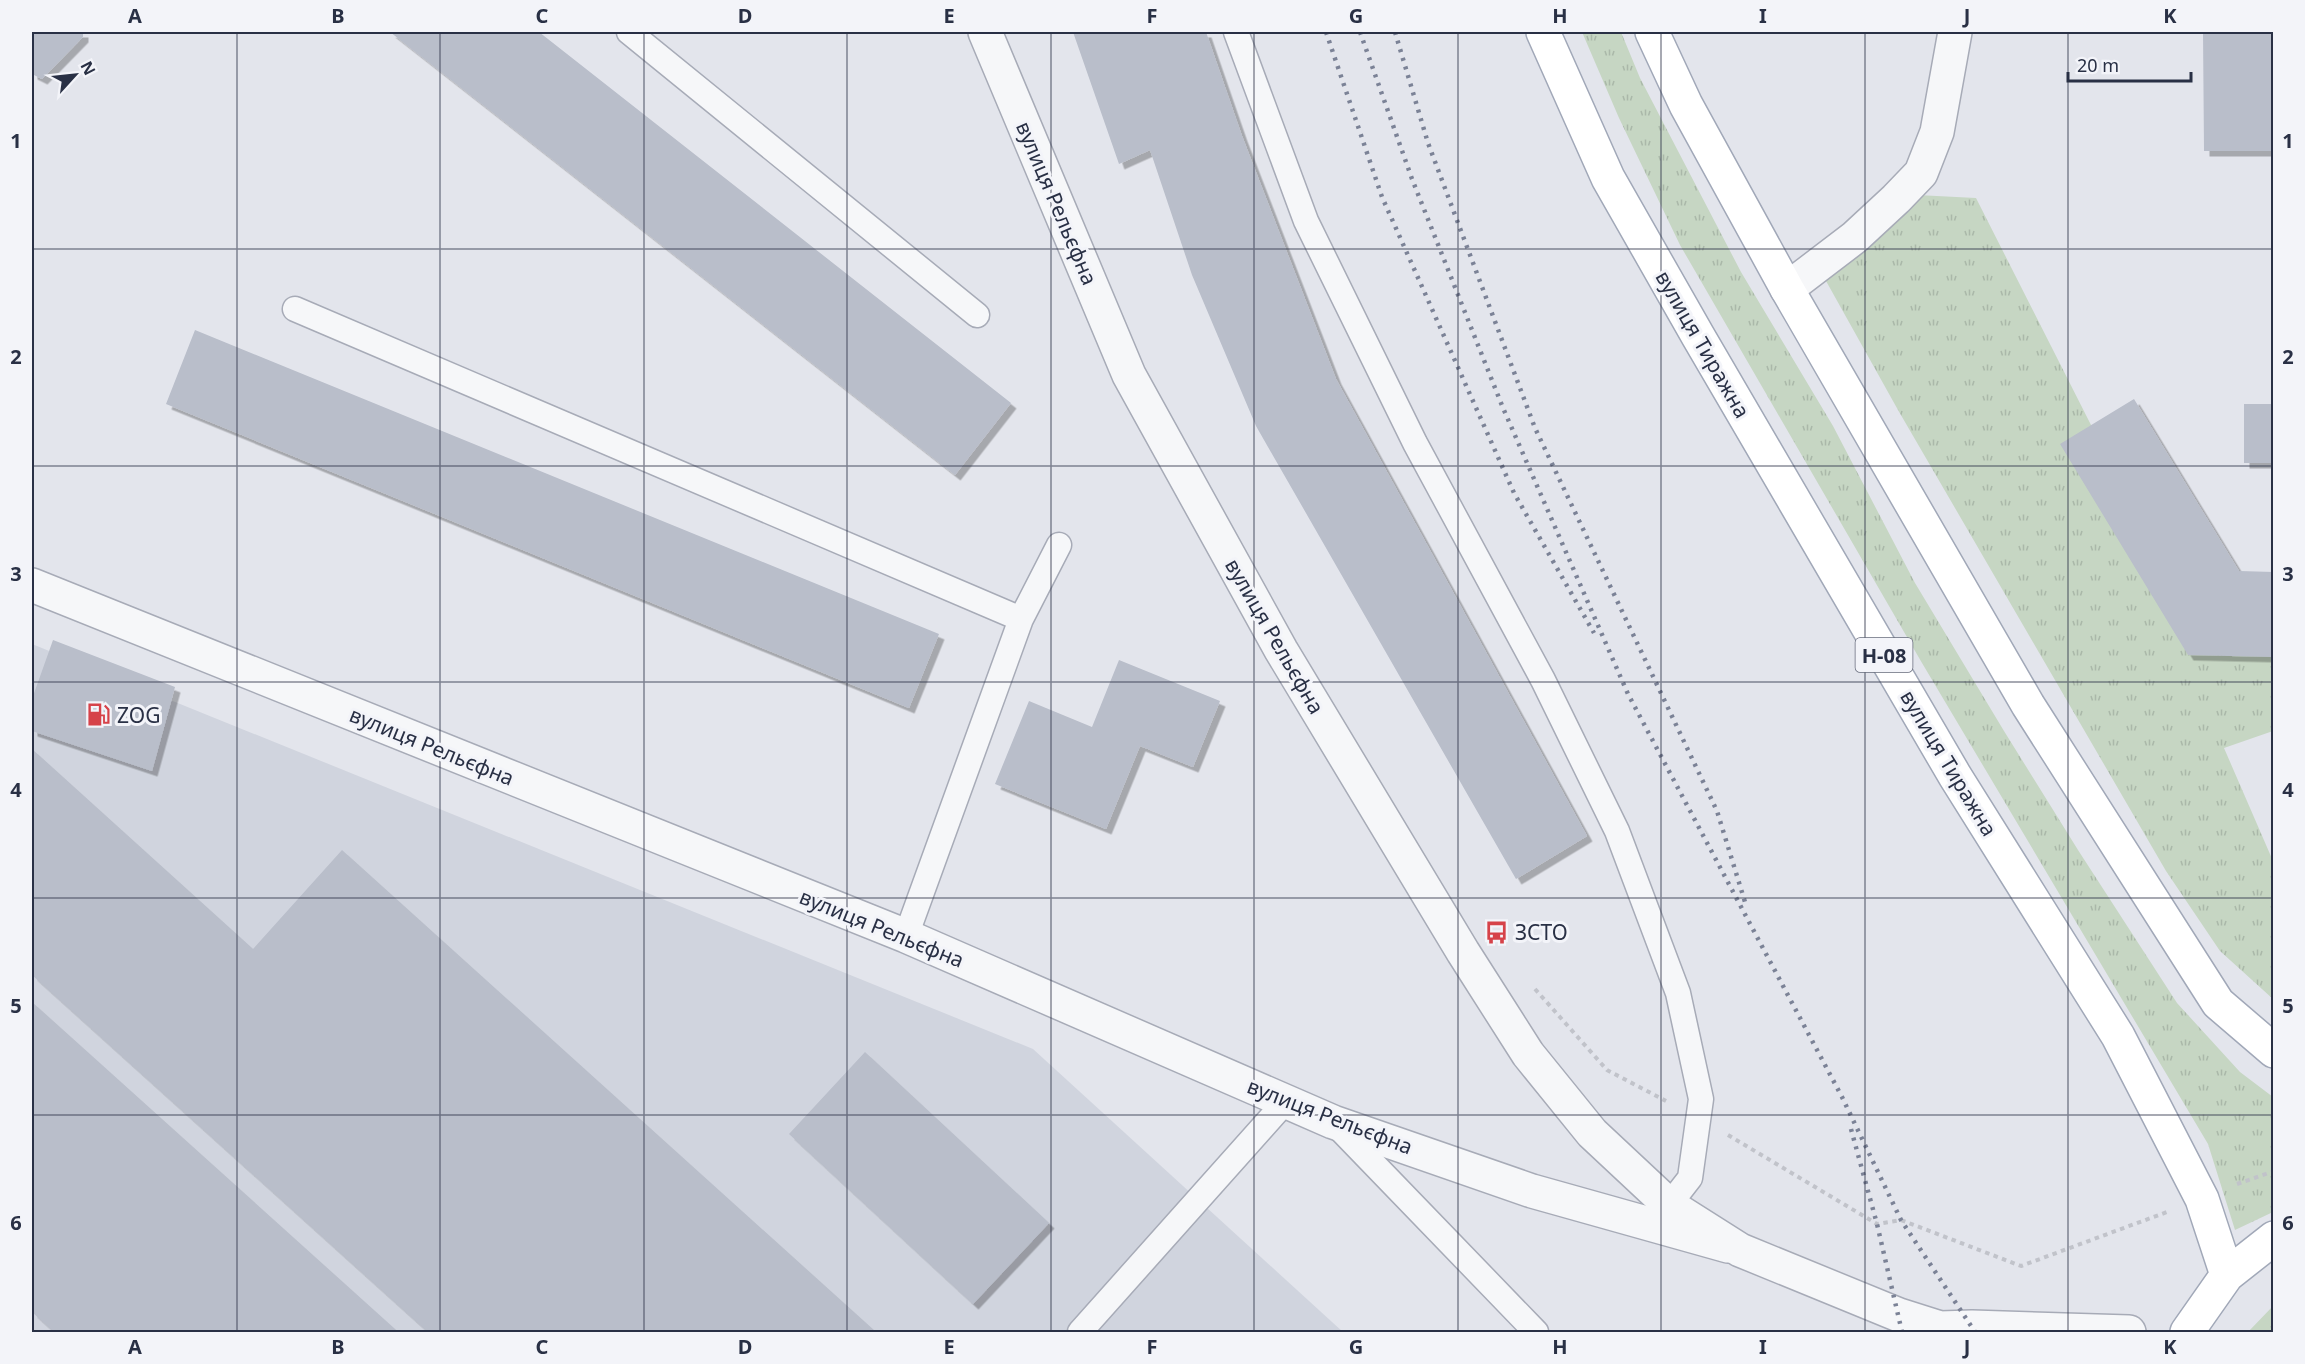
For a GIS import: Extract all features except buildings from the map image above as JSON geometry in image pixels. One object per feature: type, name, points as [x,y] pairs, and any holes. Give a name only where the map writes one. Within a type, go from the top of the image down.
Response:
[{"type":"main road","name":"вулиця Тиражна","points":[[1543,32],[1608,178],[1692,326],[1955,776],[2118,1036],[2202,1199],[2227,1275]]},
{"type":"main road","points":[[1652,32],[1686,105],[1787,290],[2028,705],[2218,1003],[2274,1051]]},
{"type":"main road","points":[[2187,1332],[2227,1275],[2274,1238]]},
{"type":"street","name":"вулиця Рельєфна","points":[[985,32],[1129,375],[1281,650],[1463,952],[1528,1054],[1592,1133],[1669,1205],[1740,1250]]},
{"type":"street","points":[[1787,290],[1855,237],[1921,173],[1937,132],[1955,32]]},
{"type":"street","name":"вулиця Рельєфна","points":[[32,585],[906,936],[1334,1122],[1532,1191],[1740,1250],[1899,1315],[1942,1330],[1972,1327],[2129,1332]]},
{"type":"lane","points":[[629,32],[977,315]]},
{"type":"lane","points":[[1236,32],[1306,221],[1415,443],[1543,680],[1617,831],[1678,993],[1701,1099],[1690,1178],[1669,1205]]},
{"type":"lane","points":[[295,309],[1022,619]]},
{"type":"lane","points":[[906,936],[1022,619],[1059,545]]},
{"type":"lane","points":[[1080,1332],[1286,1101]]},
{"type":"lane","points":[[1334,1122],[1536,1332]]},
{"type":"path","points":[[1528,982],[1607,1070],[1698,1118],[1876,1224],[1901,1220],[2021,1266],[2171,1210]]},
{"type":"path","points":[[2232,1186],[2274,1172]]},
{"type":"shaded area","points":[[32,644],[1033,1049],[1343,1332],[32,1332]]},
{"type":"green space","points":[[1582,32],[1621,32],[1640,78],[1741,272],[1833,426],[1915,583],[2004,731],[2177,1003],[2240,1072],[2273,1097],[2273,1212],[2235,1230],[2208,1144],[1922,663],[1680,245],[1619,118]]},
{"type":"green space","points":[[1917,195],[1976,198],[2129,500],[2273,645],[2273,731],[2224,748],[2273,861],[2273,999],[2220,951],[2166,871],[1898,410],[1821,272]]},
{"type":"green space","points":[[2273,1306],[2273,1332],[2248,1332]]},
{"type":"railway","points":[[1326,32],[1382,197],[1514,493],[1594,633]]},
{"type":"railway","points":[[1360,32],[1412,179],[1503,408],[1628,694],[1842,1097],[1901,1220],[1975,1332]]},
{"type":"railway","points":[[1395,32],[1428,143],[1535,428],[1717,811],[1745,902]]},
{"type":"railway","points":[[1851,1129],[1877,1224],[1902,1332]]},
{"type":"place","name":"ZOG","points":[[99,715]]},
{"type":"place","name":"ЗСТО","points":[[1497,932]]}]
